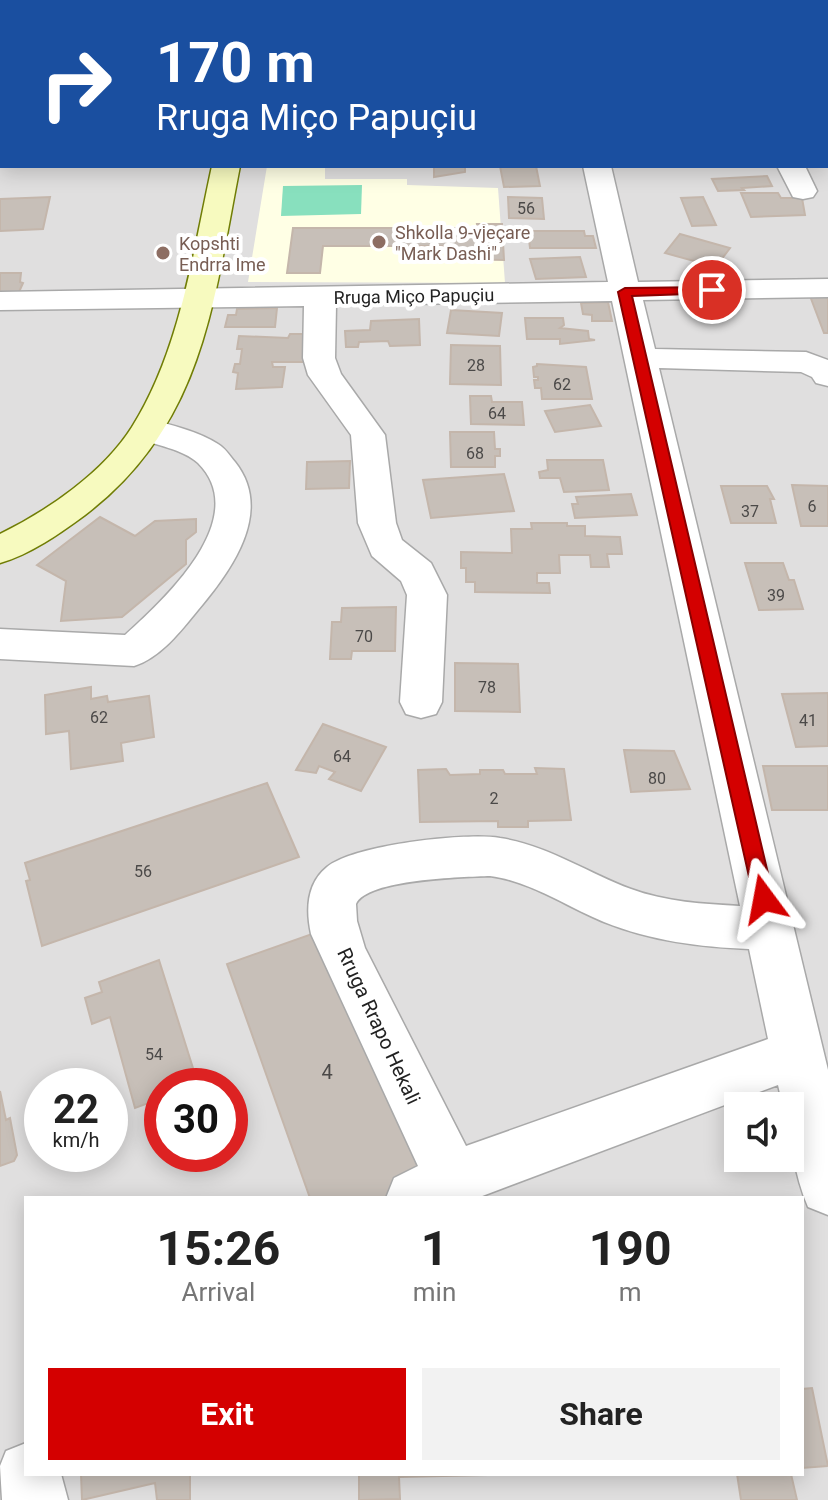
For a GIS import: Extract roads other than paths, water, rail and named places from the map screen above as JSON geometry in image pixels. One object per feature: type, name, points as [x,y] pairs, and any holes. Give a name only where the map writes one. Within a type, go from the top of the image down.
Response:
[{"type":"main road","points":[[0,550],[72,507],[105,477],[148,430],[177,362],[197,299],[226,168]]},
{"type":"street","points":[[597,168],[828,1187]]},
{"type":"street","points":[[792,168],[803,191]]},
{"type":"street","name":"Rruga Miço Papuçiu","points":[[0,301],[828,288]]},
{"type":"street","points":[[320,298],[319,358],[325,375],[368,435],[377,523],[386,547],[417,573],[427,595],[421,702]]},
{"type":"street","points":[[638,358],[806,362],[824,370],[828,376]]},
{"type":"street","points":[[0,644],[134,651],[162,626],[213,567],[233,522],[232,493],[226,474],[209,454],[148,430]]},
{"type":"street","name":"Rruga Rrapo Hekali","points":[[771,929],[688,923],[646,915],[595,898],[521,862],[498,857],[451,858],[363,872],[346,879],[334,892],[331,907],[343,953],[433,1188],[798,1053]]},
{"type":"street","points":[[29,1476],[35,1500]]},
{"type":"place","name":"Shkolla 9-vjeçare \"Mark Dashi\"","points":[[379,242]]},
{"type":"place","name":"Kopshti Endrra Ime","points":[[163,253]]}]
